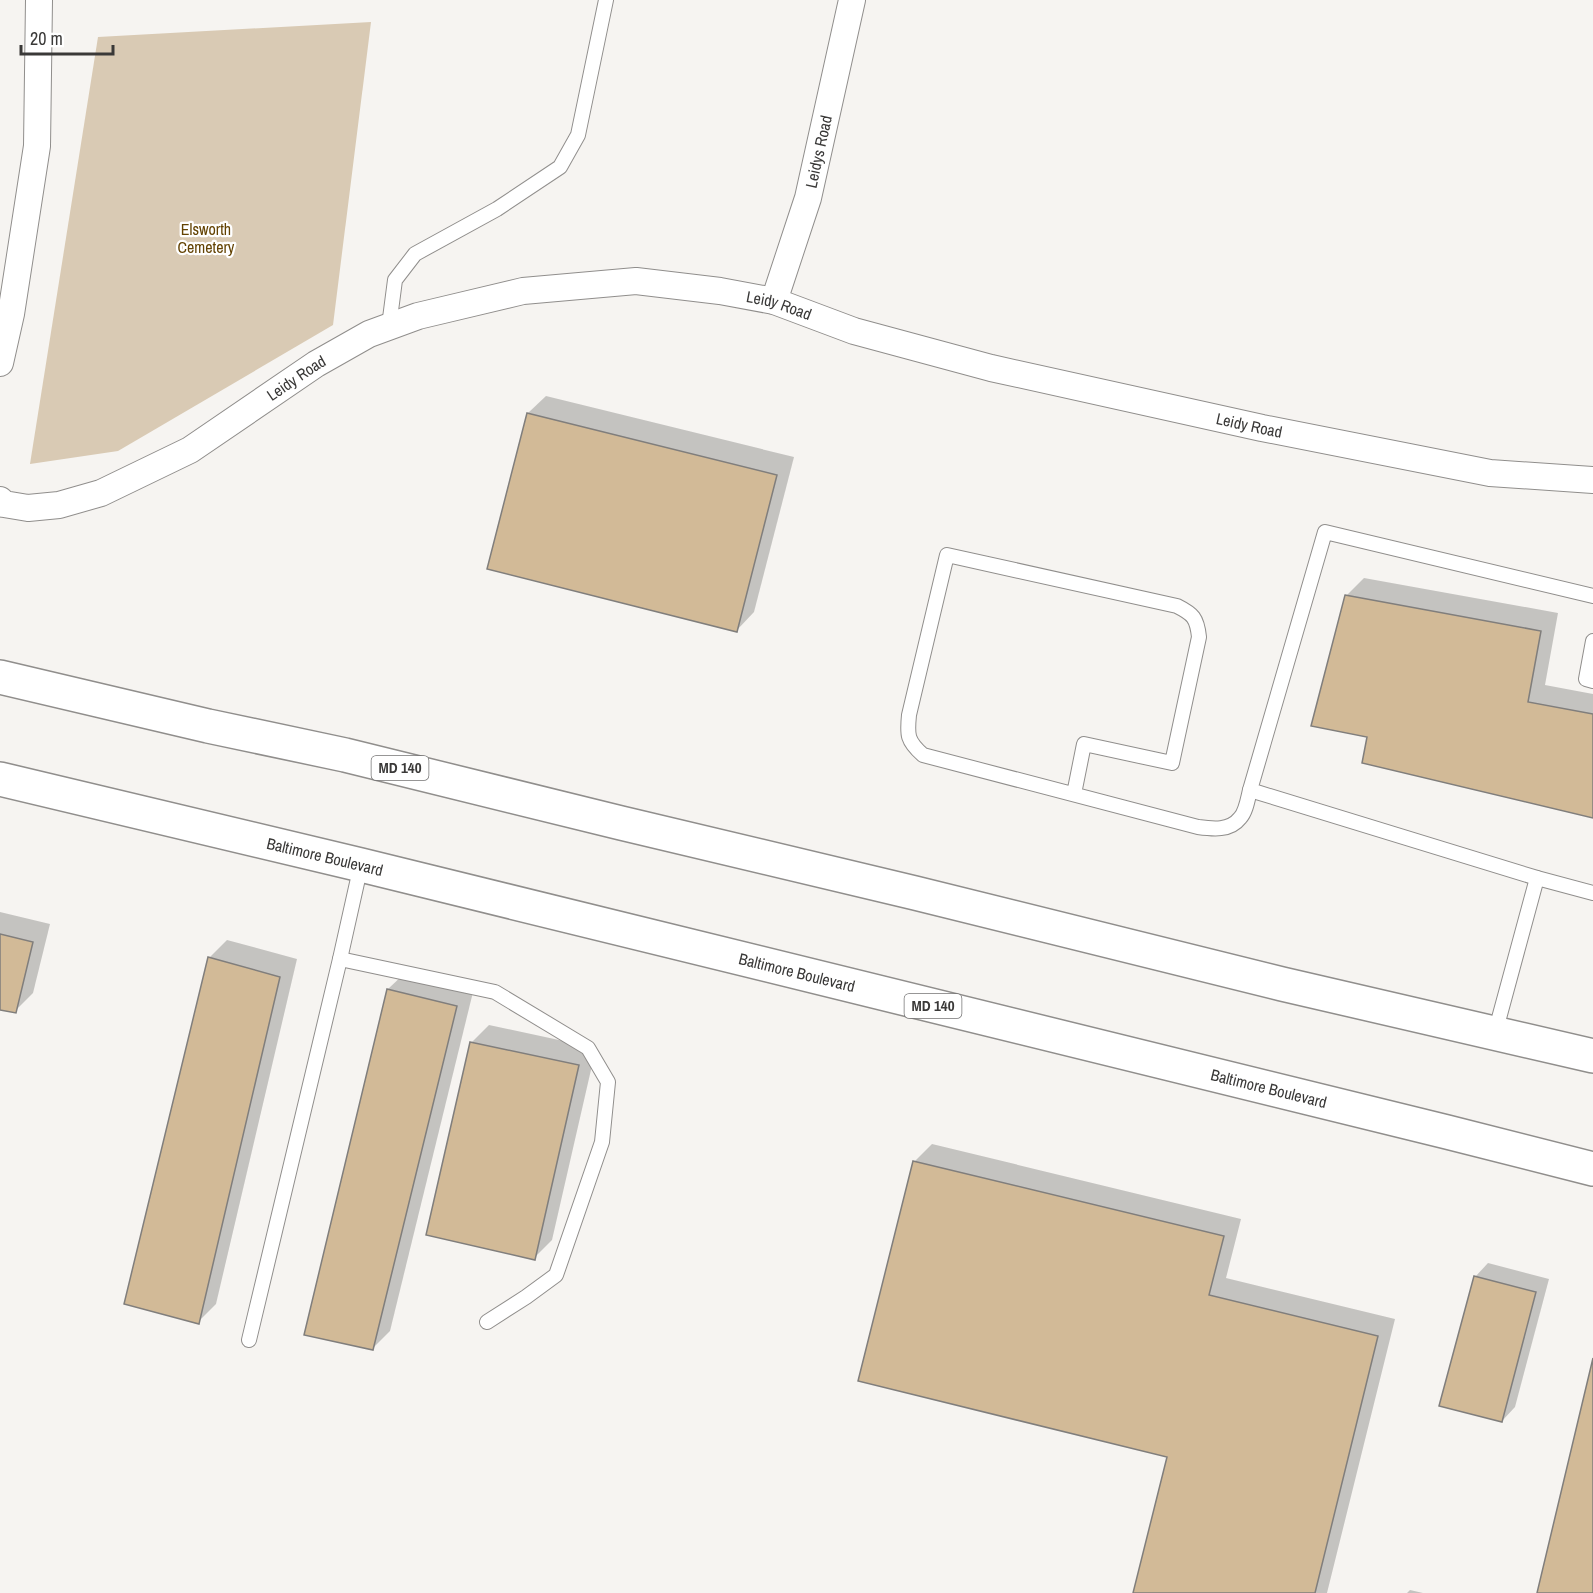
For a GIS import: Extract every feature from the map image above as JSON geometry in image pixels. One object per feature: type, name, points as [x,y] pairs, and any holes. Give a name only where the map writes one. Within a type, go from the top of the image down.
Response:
[{"type":"highway","name":"MD 140","points":[[0,677],[208,726],[345,755],[1282,984],[1593,1056]]},
{"type":"highway","name":"Baltimore Boulevard","points":[[0,779],[361,865],[1593,1169]]},
{"type":"street","points":[[0,363],[37,146],[39,0]]},
{"type":"street","name":"Leidys Road","points":[[774,301],[808,198],[852,0]]},
{"type":"street","name":"Leidy Road","points":[[0,500],[4,504],[28,508],[58,506],[100,493],[190,450],[316,364],[369,334],[418,316],[523,291],[636,281],[720,291],[774,301],[854,331],[991,368],[1251,426],[1490,473],[1593,480]]},
{"type":"lane","points":[[389,326],[395,280],[415,254],[497,209],[560,167],[578,135],[606,0]]},
{"type":"lane","points":[[1074,794],[1084,744],[1172,763],[1199,637],[1198,623],[1190,613],[1177,606],[947,555],[909,715],[907,734],[913,746],[923,755],[1198,827],[1215,829],[1229,826],[1241,818],[1325,532],[1593,596]]},
{"type":"lane","points":[[1593,641],[1586,679],[1593,681]]},
{"type":"lane","points":[[1250,790],[1593,893]]},
{"type":"lane","points":[[249,1340],[361,865]]},
{"type":"lane","points":[[1495,1033],[1537,878]]},
{"type":"lane","points":[[340,959],[495,992],[588,1048],[608,1083],[602,1142],[556,1275],[487,1322]]},
{"type":"green space","name":"Elsworth Cemetery","points":[[371,22],[333,325],[118,451],[30,464],[98,37]]},
{"type":"building","points":[[527,413],[777,475],[737,632],[487,569]]},
{"type":"building","points":[[1345,595],[1541,631],[1528,702],[1593,714],[1593,818],[1362,763],[1367,737],[1311,726]]},
{"type":"building","points":[[0,934],[33,942],[16,1013],[0,1010]]},
{"type":"building","points":[[208,957],[280,977],[199,1324],[124,1304]]},
{"type":"building","points":[[387,989],[457,1006],[373,1350],[304,1335]]},
{"type":"building","points":[[470,1042],[579,1065],[535,1260],[426,1235]]},
{"type":"building","points":[[913,1161],[1224,1236],[1209,1295],[1378,1336],[1315,1593],[1133,1593],[1167,1457],[858,1381]]},
{"type":"building","points":[[1474,1276],[1536,1292],[1502,1422],[1439,1406]]},
{"type":"building","points":[[1593,1358],[1593,1593],[1537,1593]]}]
